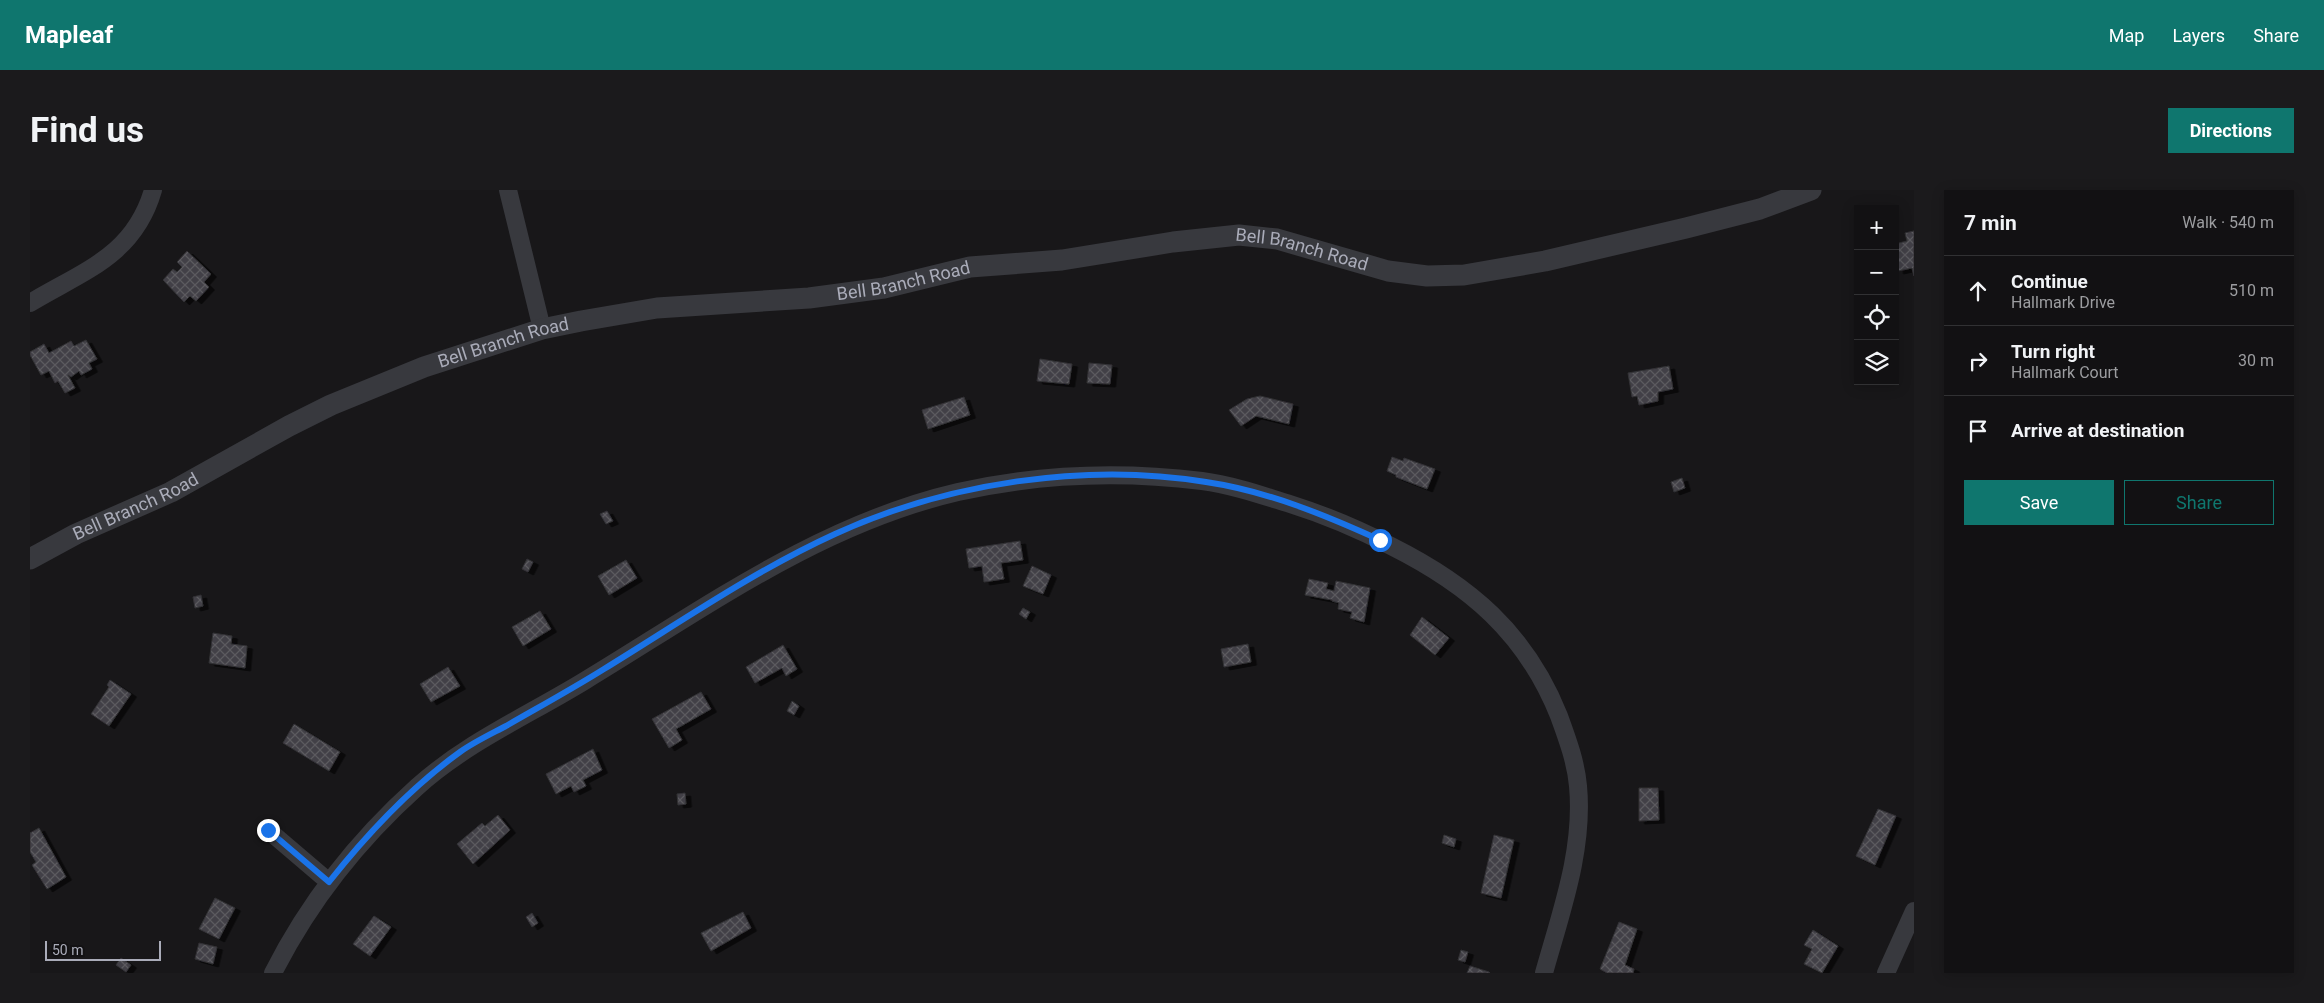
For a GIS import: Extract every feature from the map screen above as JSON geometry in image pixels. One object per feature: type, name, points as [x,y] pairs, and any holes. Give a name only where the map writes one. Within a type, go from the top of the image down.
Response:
[{"type":"street","points":[[30,303],[101,263],[122,245],[137,226],[149,204],[153,190]]},
{"type":"street","points":[[508,190],[542,329]]},
{"type":"street","name":"Bell Branch Road","points":[[30,559],[76,534],[171,492],[289,426],[331,405],[424,367],[542,329],[657,308],[809,298],[884,288],[970,267],[1062,260],[1173,242],[1239,235],[1276,239],[1388,271],[1427,276],[1464,274],[1545,261],[1658,235],[1760,209],[1804,192]]},
{"type":"street","points":[[273,973],[283,953],[329,882],[386,817],[418,786],[461,751],[581,683],[754,577],[834,534],[891,512],[956,493],[1051,477],[1116,474],[1206,482],[1251,492],[1323,514],[1421,561],[1479,601],[1506,628],[1534,666],[1554,704],[1571,752],[1578,785],[1578,828],[1573,872],[1544,973]]},
{"type":"street","points":[[268,830],[329,882]]},
{"type":"street","points":[[1886,973],[1914,911]]},
{"type":"building","points":[[1914,231],[1914,276],[1912,268],[1899,271],[1899,243],[1907,241],[1905,233]]},
{"type":"building","points":[[187,251],[211,274],[204,282],[209,287],[196,301],[190,296],[184,302],[163,280],[173,269],[177,272],[182,267],[177,262]]},
{"type":"building","points":[[86,340],[97,359],[89,363],[92,369],[81,375],[79,371],[71,377],[68,375],[75,388],[65,393],[58,381],[55,383],[49,371],[41,375],[30,355],[30,352],[44,344],[49,353],[71,341],[74,346]]},
{"type":"building","points":[[1040,359],[1072,364],[1069,384],[1037,381]]},
{"type":"building","points":[[1089,363],[1112,365],[1110,384],[1087,383]]},
{"type":"building","points":[[1669,366],[1673,389],[1658,392],[1658,401],[1639,405],[1637,396],[1632,397],[1628,373]]},
{"type":"building","points":[[1260,396],[1293,404],[1289,424],[1256,416],[1241,426],[1229,410],[1247,399]]},
{"type":"building","points":[[964,397],[970,415],[928,429],[922,410]]},
{"type":"building","points":[[1392,457],[1403,461],[1404,458],[1435,469],[1427,489],[1396,477],[1396,475],[1387,471]]},
{"type":"building","points":[[1682,478],[1685,488],[1674,492],[1671,482]]},
{"type":"building","points":[[607,511],[613,521],[606,524],[600,514]]},
{"type":"building","points":[[1020,541],[1023,560],[1001,563],[1004,579],[984,582],[982,566],[969,568],[966,549]]},
{"type":"building","points":[[527,559],[533,562],[528,572],[522,569]]},
{"type":"building","points":[[626,560],[637,578],[609,595],[598,576]]},
{"type":"building","points":[[1032,566],[1051,575],[1043,594],[1023,586]]},
{"type":"building","points":[[1309,579],[1328,583],[1326,589],[1334,591],[1336,581],[1370,588],[1364,622],[1350,618],[1352,612],[1338,609],[1339,603],[1305,595]]},
{"type":"building","points":[[201,595],[203,606],[195,608],[193,597]]},
{"type":"building","points":[[1023,608],[1030,612],[1026,619],[1019,614]]},
{"type":"building","points":[[540,611],[551,629],[523,646],[512,627]]},
{"type":"building","points":[[1422,617],[1449,638],[1435,655],[1410,635]]},
{"type":"building","points":[[213,633],[232,636],[231,644],[247,646],[245,668],[209,663]]},
{"type":"building","points":[[1248,644],[1251,662],[1224,667],[1221,649]]},
{"type":"building","points":[[783,645],[797,669],[786,676],[782,668],[755,683],[746,667]]},
{"type":"building","points":[[448,667],[460,686],[431,702],[420,684]]},
{"type":"building","points":[[110,680],[131,694],[109,726],[91,714],[109,687],[107,685]]},
{"type":"building","points":[[701,692],[711,709],[676,729],[682,740],[669,748],[652,719]]},
{"type":"building","points":[[792,701],[799,706],[794,715],[787,711]]},
{"type":"building","points":[[294,724],[340,752],[329,771],[283,743]]},
{"type":"building","points":[[593,749],[602,770],[583,780],[586,786],[574,792],[571,786],[556,794],[546,774]]},
{"type":"building","points":[[1639,788],[1658,788],[1659,820],[1639,821]]},
{"type":"building","points":[[685,793],[686,804],[678,805],[677,794]]},
{"type":"building","points":[[1878,809],[1896,816],[1875,865],[1856,856]]},
{"type":"building","points":[[498,815],[510,830],[473,864],[457,844],[482,823],[485,826]]},
{"type":"building","points":[[39,828],[66,877],[47,889],[32,865],[36,862],[30,852],[30,833]]},
{"type":"building","points":[[1444,835],[1456,839],[1454,847],[1442,843]]},
{"type":"building","points":[[1494,835],[1514,840],[1501,898],[1481,893]]},
{"type":"building","points":[[215,898],[235,908],[219,939],[199,929]]},
{"type":"building","points":[[743,912],[751,928],[711,951],[701,933]]},
{"type":"building","points":[[532,913],[538,923],[532,927],[526,917]]},
{"type":"building","points":[[374,916],[391,927],[370,956],[353,944]]},
{"type":"building","points":[[1619,922],[1637,929],[1625,965],[1634,969],[1633,973],[1607,973],[1600,969]]},
{"type":"building","points":[[1813,930],[1838,946],[1822,973],[1804,964],[1812,949],[1804,945]]},
{"type":"building","points":[[199,943],[217,947],[213,964],[195,959]]},
{"type":"building","points":[[1461,950],[1468,952],[1465,962],[1458,960]]},
{"type":"building","points":[[121,958],[131,965],[126,972],[116,965]]},
{"type":"building","points":[[1470,966],[1489,972],[1490,973],[1467,973]]},
{"type":"route","points":[[268,830],[329,882],[386,817],[418,786],[461,751],[581,683],[754,577],[834,534],[891,512],[956,493],[1051,477],[1116,474],[1206,482],[1251,492],[1323,514],[1380,540]]}]
